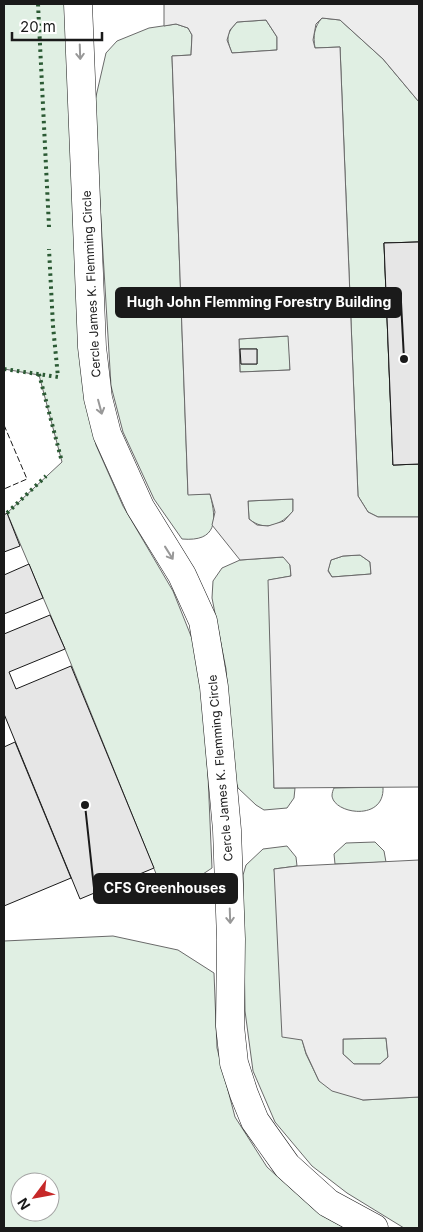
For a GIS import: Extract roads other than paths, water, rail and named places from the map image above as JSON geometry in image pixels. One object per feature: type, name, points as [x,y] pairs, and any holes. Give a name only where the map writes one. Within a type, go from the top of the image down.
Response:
[{"type":"street","name":"Cercle James K. Flemming Circle","points":[[78,4],[92,346],[98,398],[107,434],[140,507],[182,575],[203,621],[214,687],[227,830],[231,939],[230,1026],[234,1063],[255,1122],[287,1166],[328,1203],[374,1228]]},
{"type":"place","name":"Hugh John Flemming Forestry Building","points":[[404,359]]},
{"type":"place","name":"CFS Greenhouses","points":[[85,805]]}]
